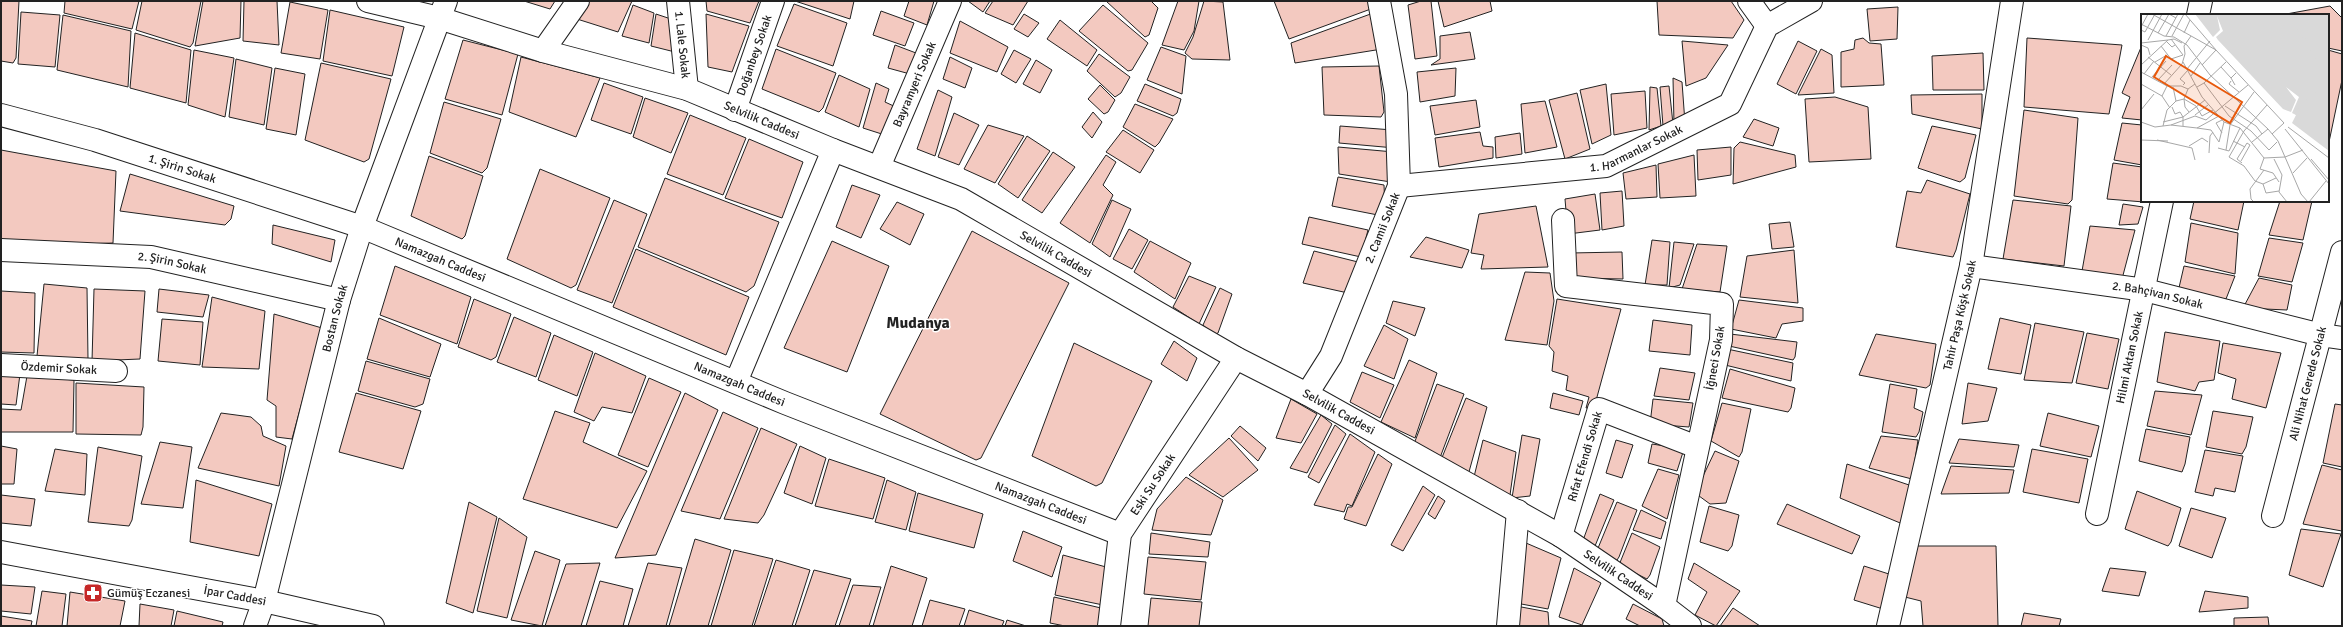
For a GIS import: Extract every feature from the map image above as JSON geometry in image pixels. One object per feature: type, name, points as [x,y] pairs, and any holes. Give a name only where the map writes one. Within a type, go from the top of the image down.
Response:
[{"type":"street","name":"Selvilik Caddesi","points":[[368,1],[442,10],[543,51],[687,89],[833,150],[961,199],[1236,358],[1307,394],[1561,536],[1664,606],[1686,625]]},
{"type":"street","points":[[543,51],[578,1]]},
{"type":"street","name":"1. Lale Sokak","points":[[678,1],[687,89]]},
{"type":"street","name":"Doğanbey Sokak","points":[[736,110],[773,1]]},
{"type":"street","name":"Bayramyeri Sokak","points":[[879,168],[950,1]]},
{"type":"street","name":"2. Camii Sokak","points":[[1307,394],[1331,356],[1399,186],[1396,94],[1379,1]]},
{"type":"street","points":[[1749,1],[1767,26],[1811,1]]},
{"type":"street","name":"Tahir Paşa Köşk Sokak","points":[[1888,626],[1971,266],[2012,1]]},
{"type":"street","points":[[2198,14],[2201,1]]},
{"type":"street","name":"Bostan Sokak","points":[[255,626],[264,601],[340,300],[362,227],[442,10]]},
{"type":"street","name":"1. Harmanlar Sokak","points":[[1399,186],[1606,166],[1730,104],[1767,26]]},
{"type":"street","name":"1. Şirin Sokak","points":[[1,115],[95,140],[362,227]]},
{"type":"street","points":[[736,382],[833,150]]},
{"type":"street","name":"Hilmi Aktan Sokak","points":[[2097,514],[2145,290],[2162,202]]},
{"type":"street","name":"İğneci Sokak","points":[[1563,220],[1566,286],[1722,304],[1720,340],[1664,606]]},
{"type":"street","name":"Namazgah Caddesi","points":[[362,227],[736,382],[1120,534]]},
{"type":"street","name":"2. Şirin Sokak","points":[[1,250],[151,257],[340,300]]},
{"type":"street","name":"Ali Nihat Gerede Sokak","points":[[2273,516],[2332,336],[2342,252]]},
{"type":"street","name":"2. Bahçivan Sokak","points":[[1971,266],[2145,290],[2332,336]]},
{"type":"street","name":"Eski Su Sokak","points":[[1109,626],[1120,534],[1236,358]]},
{"type":"street","name":"Özdemir Sokak","points":[[1,365],[116,371]]},
{"type":"street","name":"Rıfat Efendi Sokak","points":[[1561,536],[1599,410],[1697,447]]},
{"type":"street","points":[[1508,626],[1518,511]]},
{"type":"street","name":"İpar Caddesi","points":[[1,552],[264,601],[373,626]]},
{"type":"building","points":[[1,1],[19,1],[16,58],[13,63],[1,61]]},
{"type":"building","points":[[65,1],[139,1],[132,29],[64,13]]},
{"type":"building","points":[[142,1],[201,1],[193,43],[190,47],[136,30]]},
{"type":"building","points":[[203,1],[241,1],[240,38],[195,46]]},
{"type":"building","points":[[244,1],[277,1],[279,45],[243,41]]},
{"type":"building","points":[[524,1],[555,1],[550,9]]},
{"type":"building","points":[[588,1],[632,1],[618,32],[577,19]]},
{"type":"building","points":[[706,1],[759,1],[750,23],[707,11]]},
{"type":"building","points":[[795,1],[854,1],[850,19]]},
{"type":"building","points":[[909,1],[934,1],[927,25],[904,16]]},
{"type":"building","points":[[968,1],[990,1],[983,12]]},
{"type":"building","points":[[993,1],[1028,1],[1013,25],[985,13]]},
{"type":"building","points":[[1106,1],[1151,1],[1158,8],[1149,35],[1145,37]]},
{"type":"building","points":[[1178,1],[1199,1],[1194,31],[1184,50],[1162,45]]},
{"type":"building","points":[[1204,1],[1223,2],[1230,60],[1192,59],[1185,53],[1193,37]]},
{"type":"building","points":[[1274,1],[1377,1],[1379,6],[1289,39]]},
{"type":"building","points":[[1421,1],[1431,1],[1437,56],[1415,59],[1408,5]]},
{"type":"building","points":[[1438,1],[1490,1],[1492,11],[1444,27]]},
{"type":"building","points":[[1657,1],[1731,1],[1744,20],[1733,38],[1659,35]]},
{"type":"building","points":[[290,2],[328,10],[320,59],[281,53]]},
{"type":"building","points":[[794,4],[847,23],[833,66],[777,46]]},
{"type":"building","points":[[633,5],[654,13],[649,43],[622,36]]},
{"type":"building","points":[[1103,5],[1148,43],[1132,70],[1128,71],[1079,31]]},
{"type":"building","points":[[2330,6],[2342,18],[2342,51],[2329,48],[2329,14],[2286,14]]},
{"type":"building","points":[[1898,7],[1897,39],[1870,41],[1867,9]]},
{"type":"building","points":[[330,10],[404,27],[392,76],[323,61]]},
{"type":"building","points":[[881,11],[914,23],[905,46],[873,35]]},
{"type":"building","points":[[21,12],[60,15],[55,67],[18,64]]},
{"type":"building","points":[[1376,12],[1382,49],[1295,63],[1291,43]]},
{"type":"building","points":[[656,14],[677,21],[679,53],[651,46]]},
{"type":"building","points":[[706,14],[749,26],[732,72],[708,67]]},
{"type":"building","points":[[1024,14],[1039,23],[1028,37],[1014,29]]},
{"type":"building","points":[[63,15],[131,31],[128,87],[57,70]]},
{"type":"building","points":[[1060,20],[1097,50],[1087,66],[1047,39]]},
{"type":"building","points":[[960,21],[1008,47],[997,72],[950,53]]},
{"type":"building","points":[[1470,32],[1475,59],[1431,65],[1440,59],[1440,36]]},
{"type":"building","points":[[135,33],[191,50],[186,103],[130,88]]},
{"type":"building","points":[[1863,38],[1869,43],[1881,44],[1884,85],[1841,87],[1841,52],[1854,49],[1855,40]]},
{"type":"building","points":[[2027,38],[2122,45],[2109,114],[2024,107]]},
{"type":"building","points":[[463,40],[518,54],[502,115],[445,99]]},
{"type":"building","points":[[1682,41],[1728,45],[1706,78],[1686,86]]},
{"type":"building","points":[[1798,41],[1817,51],[1796,94],[1777,84]]},
{"type":"building","points":[[895,45],[916,53],[910,74],[888,68]]},
{"type":"building","points":[[1161,47],[1186,56],[1182,94],[1147,80]]},
{"type":"building","points":[[2141,47],[2141,120],[2122,118],[2130,97],[2122,93]]},
{"type":"building","points":[[776,49],[836,73],[823,108],[819,112],[762,89]]},
{"type":"building","points":[[1821,49],[1832,55],[1834,93],[1798,95]]},
{"type":"building","points":[[194,50],[234,58],[225,117],[188,105]]},
{"type":"building","points":[[1014,50],[1031,59],[1016,83],[1001,74]]},
{"type":"building","points":[[2329,50],[2342,54],[2342,80],[2329,142]]},
{"type":"building","points":[[1983,53],[1984,90],[1933,90],[1932,56]]},
{"type":"building","points":[[1099,54],[1130,77],[1121,93],[1115,97],[1087,71]]},
{"type":"building","points":[[521,57],[600,78],[576,137],[509,112]]},
{"type":"building","points":[[950,57],[972,68],[965,88],[943,79]]},
{"type":"building","points":[[236,59],[272,68],[264,125],[229,117]]},
{"type":"building","points":[[1036,60],[1052,70],[1040,93],[1023,84]]},
{"type":"building","points":[[321,63],[391,79],[369,159],[364,162],[305,140]]},
{"type":"building","points":[[1379,66],[1384,112],[1381,117],[1324,115],[1322,67]]},
{"type":"building","points":[[275,68],[305,74],[296,135],[266,129]]},
{"type":"building","points":[[1456,68],[1455,96],[1420,102],[1417,72]]},
{"type":"building","points":[[839,75],[870,89],[859,127],[825,112]]},
{"type":"building","points":[[1673,78],[1682,82],[1685,123],[1674,124]]},
{"type":"building","points":[[604,83],[643,97],[631,134],[591,120]]},
{"type":"building","points":[[876,83],[889,89],[885,102],[898,108],[888,136],[863,128]]},
{"type":"building","points":[[1145,84],[1181,99],[1177,113],[1173,116],[1137,101]]},
{"type":"building","points":[[1606,84],[1611,135],[1592,144],[1580,90]]},
{"type":"building","points":[[1100,85],[1115,100],[1108,112],[1104,114],[1088,99]]},
{"type":"building","points":[[1669,86],[1673,124],[1663,126],[1660,87]]},
{"type":"building","points":[[1650,87],[1657,88],[1661,126],[1649,130]]},
{"type":"building","points":[[938,90],[952,97],[935,156],[917,149]]},
{"type":"building","points":[[1645,91],[1647,128],[1614,135],[1611,94]]},
{"type":"building","points":[[1577,93],[1590,149],[1565,159],[1549,100]]},
{"type":"building","points":[[1982,94],[1982,129],[1912,114],[1911,95]]},
{"type":"building","points":[[1835,97],[1868,107],[1871,159],[1809,162],[1805,99]]},
{"type":"building","points":[[645,98],[688,113],[671,153],[633,137]]},
{"type":"building","points":[[1476,100],[1480,127],[1435,135],[1430,106]]},
{"type":"building","points":[[1545,101],[1557,147],[1525,153],[1521,104]]},
{"type":"building","points":[[444,102],[501,119],[487,168],[482,173],[430,153]]},
{"type":"building","points":[[1135,104],[1173,119],[1159,143],[1155,147],[1123,127]]},
{"type":"building","points":[[2024,110],[2078,118],[2072,200],[2068,204],[2014,196]]},
{"type":"building","points":[[1093,112],[1102,122],[1092,138],[1082,127]]},
{"type":"building","points":[[954,113],[979,125],[959,165],[938,157]]},
{"type":"building","points":[[690,115],[746,138],[723,195],[667,174]]},
{"type":"building","points":[[1754,119],[1779,128],[1773,146],[1743,137]]},
{"type":"building","points":[[2122,123],[2141,125],[2141,165],[2114,160]]},
{"type":"building","points":[[988,125],[1024,136],[995,183],[964,169]]},
{"type":"building","points":[[1340,126],[1393,130],[1395,148],[1339,143]]},
{"type":"building","points":[[1932,126],[1976,135],[1965,178],[1960,182],[1918,168]]},
{"type":"building","points":[[1123,130],[1154,150],[1140,173],[1106,152]]},
{"type":"building","points":[[1480,132],[1483,146],[1493,147],[1493,158],[1439,167],[1435,138]]},
{"type":"building","points":[[1520,133],[1522,154],[1496,158],[1495,137]]},
{"type":"building","points":[[1027,136],[1050,151],[1018,198],[998,184]]},
{"type":"building","points":[[749,139],[803,162],[782,218],[725,198]]},
{"type":"building","points":[[1740,142],[1795,155],[1796,167],[1733,184],[1734,148]]},
{"type":"building","points":[[1338,147],[1394,152],[1391,182],[1339,174]]},
{"type":"building","points":[[1731,147],[1731,175],[1698,180],[1697,150]]},
{"type":"building","points":[[1,150],[116,171],[113,243],[45,245],[1,241]]},
{"type":"building","points":[[1053,152],[1075,167],[1042,213],[1022,200]]},
{"type":"building","points":[[1106,155],[1116,162],[1103,185],[1113,195],[1090,243],[1060,223]]},
{"type":"building","points":[[1694,155],[1696,196],[1660,198],[1658,164]]},
{"type":"building","points":[[429,156],[483,176],[465,236],[462,239],[411,216]]},
{"type":"building","points":[[2113,163],[2141,167],[2141,202],[2107,199]]},
{"type":"building","points":[[1656,165],[1657,197],[1626,199],[1623,173]]},
{"type":"building","points":[[540,169],[610,198],[576,285],[571,288],[507,259]]},
{"type":"building","points":[[130,174],[234,206],[231,219],[225,225],[120,211]]},
{"type":"building","points":[[1338,177],[1384,185],[1385,208],[1383,216],[1332,206]]},
{"type":"building","points":[[665,178],[779,222],[754,286],[746,292],[638,247]]},
{"type":"building","points":[[1927,180],[1970,194],[1953,257],[1896,247],[1907,191],[1921,193]]},
{"type":"building","points":[[852,185],[880,195],[861,238],[836,227]]},
{"type":"building","points":[[1622,191],[1624,226],[1602,230],[1600,193]]},
{"type":"building","points":[[1595,194],[1600,230],[1568,234],[1565,199]]},
{"type":"building","points":[[614,200],[647,214],[612,303],[577,290]]},
{"type":"building","points":[[1112,200],[1131,209],[1110,257],[1092,244]]},
{"type":"building","points":[[2013,200],[2071,206],[2064,266],[2003,259]]},
{"type":"building","points":[[897,202],[924,214],[910,245],[880,229]]},
{"type":"building","points":[[2194,202],[2244,202],[2238,230],[2190,219]]},
{"type":"building","points":[[2280,202],[2312,202],[2303,240],[2269,235]]},
{"type":"building","points":[[2123,204],[2143,207],[2138,224],[2119,225]]},
{"type":"building","points":[[1536,206],[1548,267],[1481,269],[1484,255],[1471,253],[1479,214]]},
{"type":"building","points":[[1309,217],[1368,230],[1361,257],[1302,244]]},
{"type":"building","points":[[1790,222],[1794,247],[1772,249],[1769,224]]},
{"type":"building","points":[[2191,223],[2238,233],[2235,274],[2185,262]]},
{"type":"building","points":[[273,225],[335,240],[331,262],[272,244]]},
{"type":"building","points":[[2090,226],[2135,230],[2122,279],[2082,271]]},
{"type":"building","points":[[1129,229],[1148,240],[1132,269],[1113,259]]},
{"type":"building","points":[[972,231],[1069,283],[981,458],[976,460],[880,414]]},
{"type":"building","points":[[1426,237],[1469,250],[1462,268],[1410,257]]},
{"type":"building","points":[[2269,238],[2303,243],[2292,282],[2258,276]]},
{"type":"building","points":[[1652,240],[1670,242],[1667,285],[1645,285]]},
{"type":"building","points":[[832,241],[889,266],[847,372],[784,348]]},
{"type":"building","points":[[1150,241],[1191,263],[1175,299],[1134,272]]},
{"type":"building","points":[[1674,242],[1694,244],[1680,285],[1669,288]]},
{"type":"building","points":[[1697,244],[1727,246],[1720,292],[1682,289]]},
{"type":"building","points":[[636,249],[749,297],[726,355],[613,307]]},
{"type":"building","points":[[1794,250],[1798,303],[1740,297],[1747,256]]},
{"type":"building","points":[[1314,251],[1358,262],[1348,293],[1303,283]]},
{"type":"building","points":[[1622,252],[1623,279],[1574,278],[1570,253]]},
{"type":"building","points":[[395,266],[471,297],[457,344],[380,315]]},
{"type":"building","points":[[2184,266],[2235,276],[2226,299],[2178,292]]},
{"type":"building","points":[[1525,272],[1550,273],[1554,301],[1547,345],[1505,340]]},
{"type":"building","points":[[1189,276],[1216,287],[1199,324],[1173,307]]},
{"type":"building","points":[[2259,278],[2292,285],[2287,310],[2243,308]]},
{"type":"building","points":[[44,284],[87,288],[88,359],[37,356]]},
{"type":"building","points":[[1220,288],[1232,294],[1218,333],[1214,335],[1203,325]]},
{"type":"building","points":[[94,289],[145,291],[140,359],[92,361]]},
{"type":"building","points":[[159,289],[209,295],[203,317],[157,312]]},
{"type":"building","points":[[1,291],[35,293],[34,353],[1,352]]},
{"type":"building","points":[[212,297],[265,311],[259,369],[202,367]]},
{"type":"building","points":[[474,299],[511,314],[496,357],[491,360],[458,347]]},
{"type":"building","points":[[1557,299],[1621,309],[1594,408],[1586,408],[1589,397],[1566,390],[1568,376],[1552,371],[1554,352],[1549,346]]},
{"type":"building","points":[[1739,300],[1803,308],[1803,321],[1782,324],[1776,338],[1731,329]]},
{"type":"building","points":[[1393,301],[1425,308],[1415,336],[1386,323]]},
{"type":"building","points":[[274,314],[322,328],[292,439],[276,437],[276,406],[267,400]]},
{"type":"building","points":[[514,317],[551,333],[536,377],[497,362]]},
{"type":"building","points":[[379,318],[441,344],[430,377],[367,359]]},
{"type":"building","points":[[2000,318],[2031,325],[2021,374],[1988,369]]},
{"type":"building","points":[[162,319],[203,322],[200,365],[158,361]]},
{"type":"building","points":[[1653,320],[1692,325],[1690,355],[1649,351]]},
{"type":"building","points":[[2035,323],[2084,332],[2072,383],[2024,380]]},
{"type":"building","points":[[1384,325],[1408,339],[1394,379],[1364,366]]},
{"type":"building","points":[[2165,332],[2220,341],[2214,380],[2199,382],[2195,391],[2157,382]]},
{"type":"building","points":[[2087,333],[2119,339],[2108,389],[2076,383]]},
{"type":"building","points":[[1730,334],[1797,342],[1795,357],[1793,360],[1729,346]]},
{"type":"building","points":[[1876,334],[1936,344],[1930,385],[1926,388],[1859,375]]},
{"type":"building","points":[[554,335],[593,352],[577,396],[538,380]]},
{"type":"building","points":[[1174,341],[1197,358],[1187,381],[1161,364]]},
{"type":"building","points":[[1074,343],[1152,381],[1102,483],[1096,486],[1032,456]]},
{"type":"building","points":[[2223,343],[2281,353],[2266,408],[2232,399],[2236,379],[2218,373]]},
{"type":"building","points":[[1727,349],[1793,363],[1791,381],[1725,365]]},
{"type":"building","points":[[595,353],[646,376],[632,413],[602,407],[594,421],[574,412]]},
{"type":"building","points":[[1409,360],[1437,373],[1415,438],[1381,422]]},
{"type":"building","points":[[366,361],[430,379],[423,404],[415,407],[358,391]]},
{"type":"building","points":[[1660,368],[1695,373],[1689,400],[1654,396]]},
{"type":"building","points":[[1730,369],[1795,388],[1791,408],[1788,412],[1722,398]]},
{"type":"building","points":[[1,372],[20,374],[16,405],[1,404]]},
{"type":"building","points":[[1362,372],[1394,385],[1380,418],[1350,402]]},
{"type":"building","points":[[27,376],[74,380],[73,432],[1,432],[1,409],[21,410]]},
{"type":"building","points":[[649,378],[681,392],[648,467],[618,455]]},
{"type":"building","points":[[76,383],[144,387],[143,427],[141,435],[76,434]]},
{"type":"building","points":[[1968,383],[1997,388],[1988,421],[1962,424]]},
{"type":"building","points":[[1437,384],[1464,394],[1438,463],[1412,449]]},
{"type":"building","points":[[1890,384],[1917,389],[1914,408],[1923,412],[1919,432],[1916,437],[1882,432]]},
{"type":"building","points":[[2155,391],[2202,395],[2191,435],[2147,426]]},
{"type":"building","points":[[356,393],[421,411],[403,469],[339,452]]},
{"type":"building","points":[[685,393],[718,410],[656,555],[615,558]]},
{"type":"building","points":[[1553,393],[1583,401],[1579,415],[1550,408]]},
{"type":"building","points":[[1466,398],[1487,407],[1467,479],[1439,465]]},
{"type":"building","points":[[1291,399],[1317,414],[1301,443],[1276,438]]},
{"type":"building","points":[[1653,399],[1693,403],[1689,427],[1650,424]]},
{"type":"building","points":[[1722,403],[1751,409],[1742,452],[1739,457],[1711,441]]},
{"type":"building","points":[[2335,404],[2342,405],[2342,467],[2323,463]]},
{"type":"building","points":[[555,411],[590,423],[583,442],[647,471],[617,528],[523,499]]},
{"type":"building","points":[[2213,411],[2253,417],[2246,447],[2242,454],[2206,447]]},
{"type":"building","points":[[723,412],[758,428],[720,519],[681,511]]},
{"type":"building","points":[[221,413],[251,417],[261,426],[263,436],[286,446],[279,486],[198,468]]},
{"type":"building","points":[[2048,413],[2099,426],[2091,457],[2040,446]]},
{"type":"building","points":[[1321,415],[1332,424],[1307,473],[1290,468]]},
{"type":"building","points":[[1335,425],[1346,434],[1319,483],[1308,477]]},
{"type":"building","points":[[1240,426],[1266,448],[1258,461],[1231,436]]},
{"type":"building","points":[[761,428],[797,444],[764,515],[758,523],[724,519]]},
{"type":"building","points":[[2146,429],[2190,437],[2182,472],[2139,461]]},
{"type":"building","points":[[1350,434],[1375,452],[1352,506],[1347,504],[1344,512],[1314,505]]},
{"type":"building","points":[[1522,435],[1540,439],[1530,496],[1512,498]]},
{"type":"building","points":[[1881,436],[1918,440],[1912,479],[1869,468]]},
{"type":"building","points":[[1229,438],[1258,470],[1223,497],[1189,475]]},
{"type":"building","points":[[1959,439],[2019,445],[2014,467],[1949,463]]},
{"type":"building","points":[[1483,440],[1516,452],[1510,495],[1472,485]]},
{"type":"building","points":[[1616,440],[1633,445],[1622,478],[1606,473]]},
{"type":"building","points":[[160,442],[192,447],[183,508],[141,504]]},
{"type":"building","points":[[1652,444],[1684,449],[1677,471],[1648,463]]},
{"type":"building","points":[[1,446],[17,449],[14,484],[1,484]]},
{"type":"building","points":[[800,446],[826,458],[812,504],[784,493]]},
{"type":"building","points":[[98,447],[142,456],[132,520],[129,526],[88,522]]},
{"type":"building","points":[[55,449],[87,454],[85,495],[45,491]]},
{"type":"building","points":[[2032,449],[2088,459],[2079,503],[2023,492]]},
{"type":"building","points":[[2205,450],[2243,456],[2235,492],[2215,488],[2213,496],[2195,492]]},
{"type":"building","points":[[1715,451],[1739,461],[1726,503],[1710,504],[1695,493]]},
{"type":"building","points":[[1378,454],[1392,464],[1366,526],[1344,519],[1348,507],[1352,507]]},
{"type":"building","points":[[829,459],[885,478],[873,519],[815,506]]},
{"type":"building","points":[[1847,464],[1912,486],[1905,525],[1840,498]]},
{"type":"building","points":[[2322,465],[2342,470],[2342,531],[2303,524]]},
{"type":"building","points":[[1951,466],[2014,470],[2009,493],[1941,494]]},
{"type":"building","points":[[1658,469],[1679,475],[1667,519],[1642,506]]},
{"type":"building","points":[[1186,477],[1223,500],[1211,535],[1152,530],[1157,509]]},
{"type":"building","points":[[196,480],[272,504],[259,556],[190,542]]},
{"type":"building","points":[[887,480],[916,492],[906,530],[875,522]]},
{"type":"building","points":[[1423,486],[1435,495],[1403,551],[1391,545]]},
{"type":"building","points":[[2137,491],[2181,508],[2171,542],[2168,546],[2125,529]]},
{"type":"building","points":[[918,493],[983,514],[974,548],[909,531]]},
{"type":"building","points":[[1600,494],[1614,500],[1595,546],[1582,543]]},
{"type":"building","points":[[1,495],[35,499],[31,526],[1,523]]},
{"type":"building","points":[[1438,496],[1445,501],[1435,519],[1428,514]]},
{"type":"building","points":[[469,502],[497,517],[473,613],[446,603]]},
{"type":"building","points":[[1617,502],[1637,510],[1619,557],[1615,563],[1596,553]]},
{"type":"building","points":[[1787,504],[1860,536],[1852,554],[1777,524]]},
{"type":"building","points":[[1709,506],[1739,515],[1732,546],[1728,551],[1700,542]]},
{"type":"building","points":[[2191,508],[2226,518],[2212,558],[2179,546]]},
{"type":"building","points":[[1641,510],[1666,522],[1661,539],[1633,530]]},
{"type":"building","points":[[499,518],[527,537],[507,618],[477,611]]},
{"type":"building","points":[[2301,529],[2341,534],[2323,587],[2289,575]]},
{"type":"building","points":[[1023,531],[1062,547],[1052,577],[1013,561]]},
{"type":"building","points":[[1151,533],[1210,542],[1208,557],[1149,554]]},
{"type":"building","points":[[1632,533],[1660,547],[1650,575],[1647,579],[1619,565]]},
{"type":"building","points":[[695,539],[731,550],[708,626],[669,626]]},
{"type":"building","points":[[1526,543],[1561,558],[1548,609],[1516,603]]},
{"type":"building","points":[[1912,546],[1996,546],[1998,626],[1923,626],[1921,601],[1901,596]]},
{"type":"building","points":[[734,550],[773,559],[752,626],[711,626]]},
{"type":"building","points":[[535,551],[560,560],[542,626],[511,620]]},
{"type":"building","points":[[1063,555],[1106,567],[1103,605],[1055,595]]},
{"type":"building","points":[[1148,557],[1206,562],[1201,600],[1144,594]]},
{"type":"building","points":[[776,560],[810,570],[792,626],[754,626]]},
{"type":"building","points":[[600,563],[581,626],[545,626],[566,564]]},
{"type":"building","points":[[648,563],[682,568],[666,626],[628,626]]},
{"type":"building","points":[[1694,563],[1740,591],[1716,626],[1695,615],[1707,592],[1688,579]]},
{"type":"building","points":[[891,566],[927,578],[912,626],[873,626]]},
{"type":"building","points":[[1864,566],[1892,575],[1883,609],[1854,600]]},
{"type":"building","points":[[1574,568],[1601,583],[1582,625],[1559,617]]},
{"type":"building","points":[[2110,568],[2146,572],[2139,596],[2102,591]]},
{"type":"building","points":[[814,570],[851,579],[835,626],[795,626]]},
{"type":"building","points":[[600,581],[633,589],[623,626],[586,626]]},
{"type":"building","points":[[1,585],[35,587],[31,614],[1,611]]},
{"type":"building","points":[[853,585],[881,587],[869,626],[839,626]]},
{"type":"building","points":[[42,591],[66,594],[62,626],[36,626]]},
{"type":"building","points":[[2205,591],[2248,597],[2248,608],[2199,612]]},
{"type":"building","points":[[70,592],[125,601],[120,626],[67,626]]},
{"type":"building","points":[[1054,597],[1101,608],[1100,626],[1065,626],[1050,623]]},
{"type":"building","points":[[1151,598],[1202,602],[1199,626],[1148,626]]},
{"type":"building","points":[[930,600],[965,609],[959,626],[922,626]]},
{"type":"building","points":[[140,604],[174,610],[171,626],[139,626]]},
{"type":"building","points":[[1633,604],[1662,619],[1664,626],[1640,626],[1626,619]]},
{"type":"building","points":[[1516,606],[1548,612],[1549,626],[1514,626]]},
{"type":"building","points":[[1733,608],[1760,626],[1720,626]]},
{"type":"building","points":[[969,610],[1004,621],[1002,626],[964,626]]},
{"type":"building","points":[[177,611],[223,622],[222,626],[174,626]]},
{"type":"building","points":[[2024,613],[2061,619],[2059,626],[2021,626]]},
{"type":"building","points":[[1,616],[32,621],[31,626],[1,626]]},
{"type":"building","points":[[2268,617],[2269,626],[2234,626],[2234,618]]},
{"type":"building","points":[[1007,620],[1026,626],[1005,626]]},
{"type":"place","name":"Gümüş Eczanesi","points":[[93,593]]},
{"type":"district","name":"Mudanya","points":[[918,322]]}]
